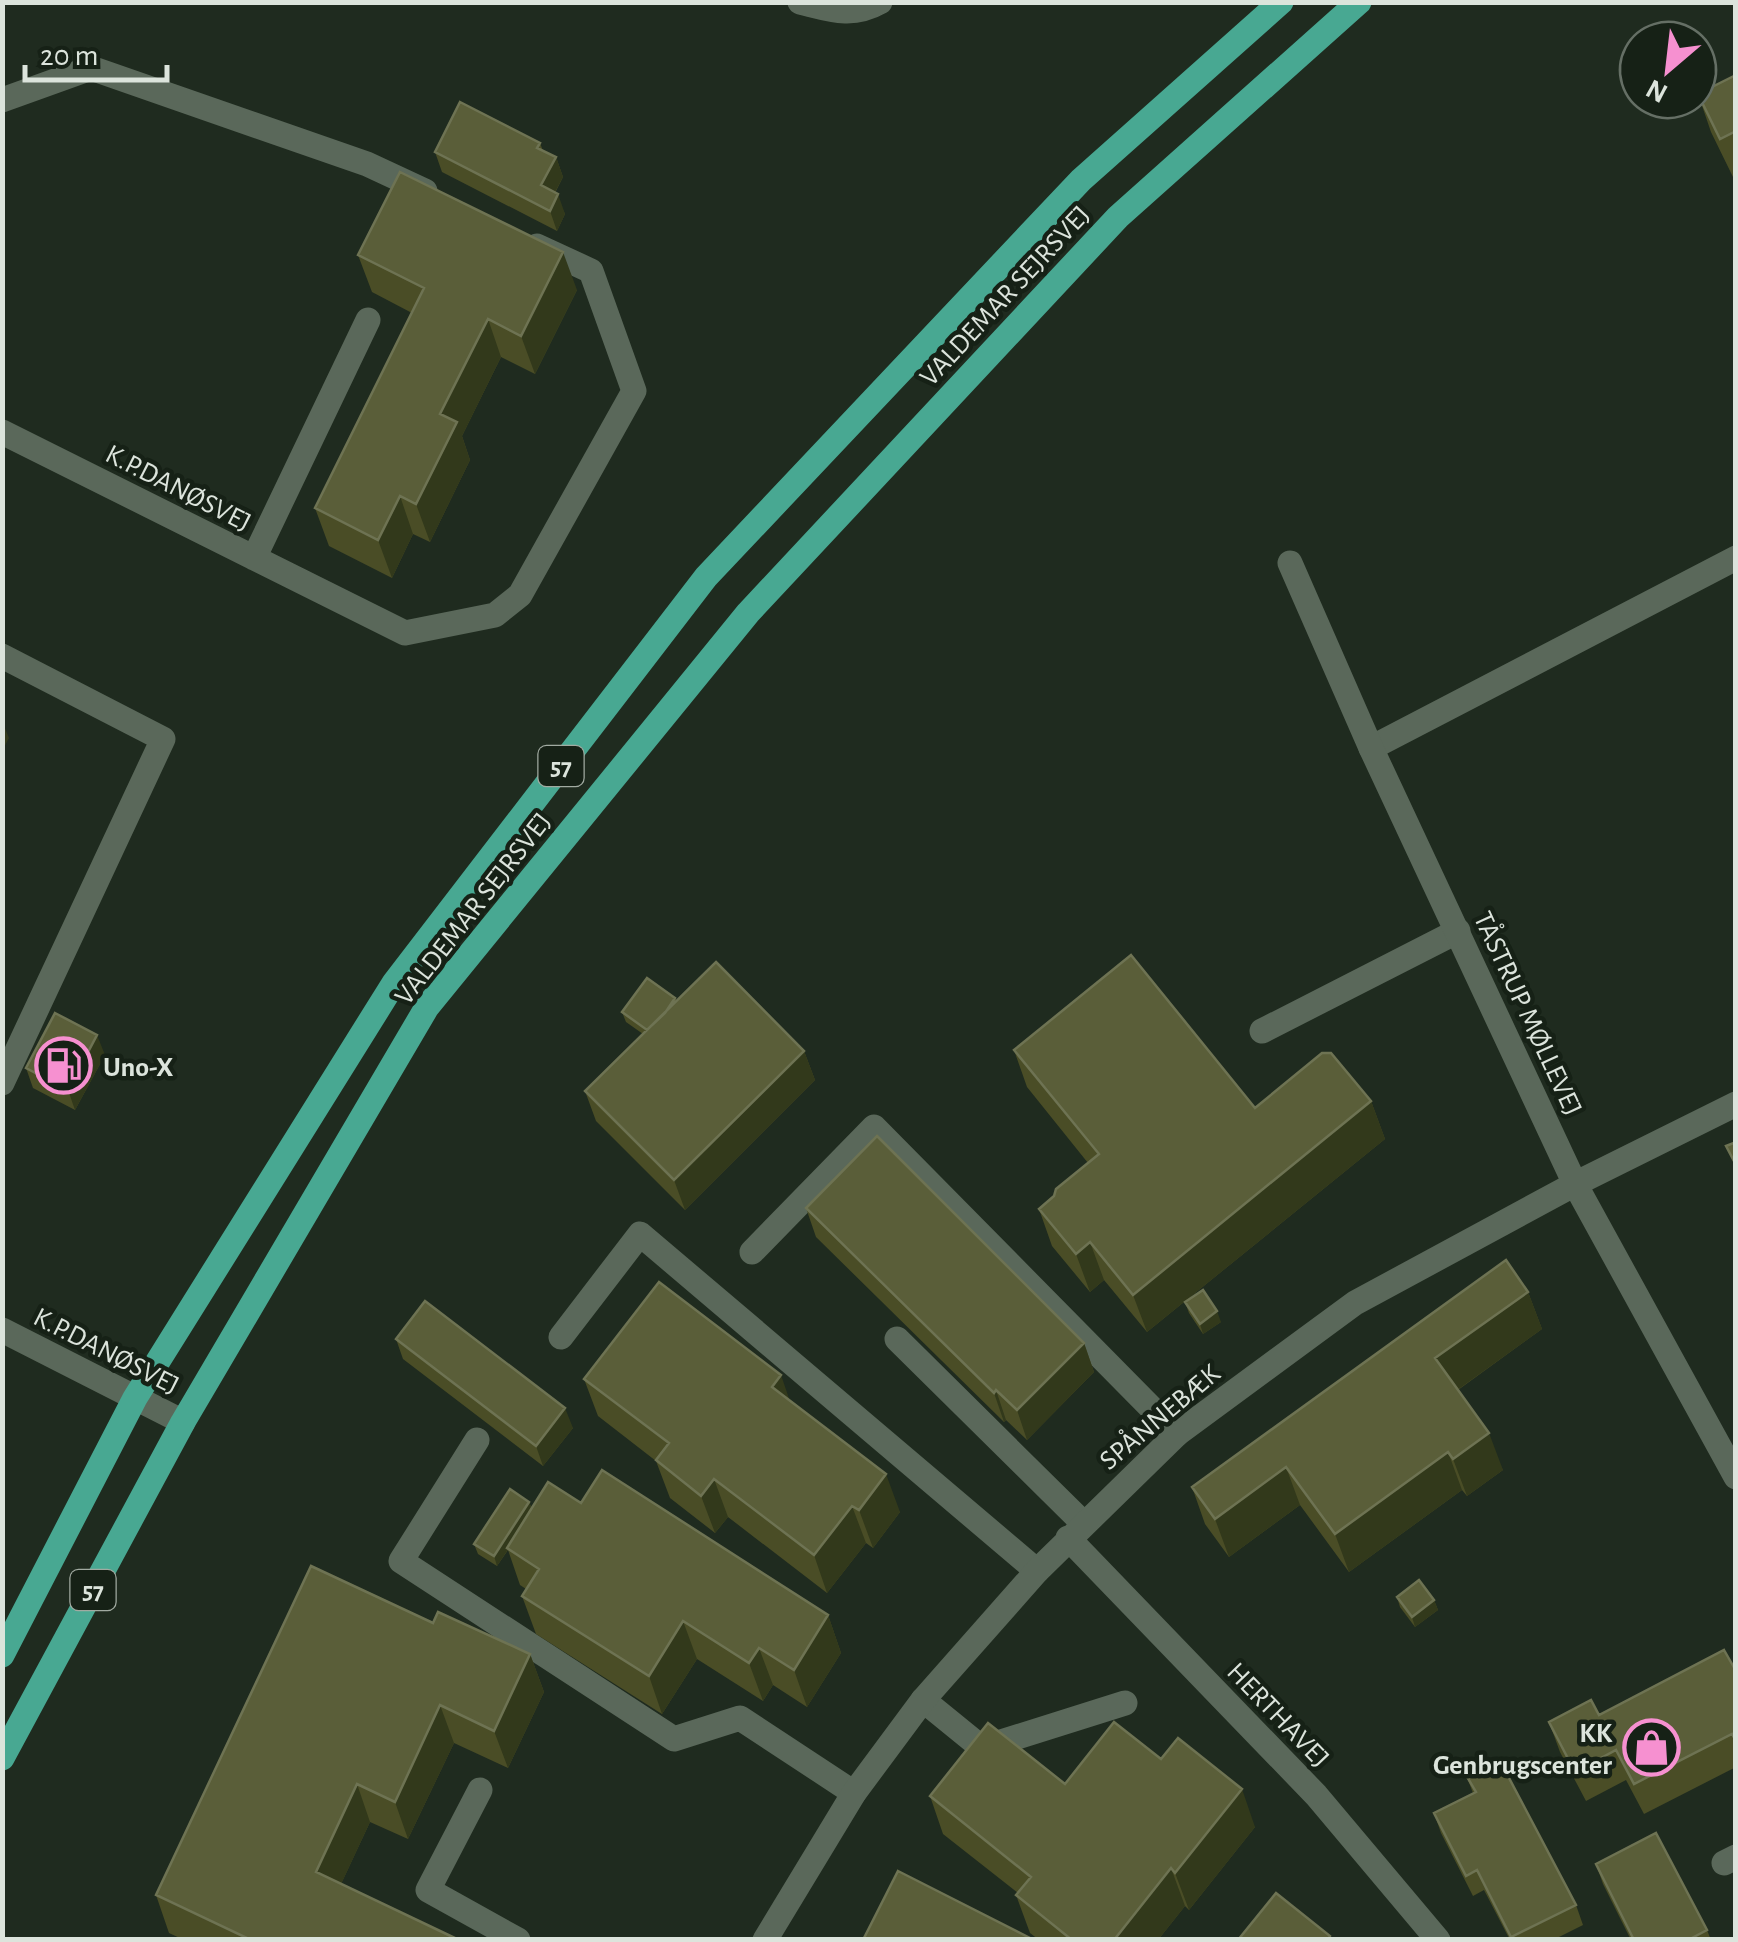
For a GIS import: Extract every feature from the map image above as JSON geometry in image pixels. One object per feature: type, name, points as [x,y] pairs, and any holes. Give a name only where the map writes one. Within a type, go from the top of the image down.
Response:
[{"type":"main road","name":"VALDEMAR SEJRSVEJ","points":[[2,1654],[135,1398],[394,984],[706,577],[1081,180],[1281,2]]},
{"type":"main road","name":"VALDEMAR SEJRSVEJ","points":[[2,1758],[184,1422],[427,1007],[748,613],[1118,216],[1359,2]]},
{"type":"street","points":[[800,2],[846,13],[862,11],[880,2]]},
{"type":"street","points":[[2,100],[91,68],[366,164],[453,205]]},
{"type":"street","points":[[254,558],[405,634],[495,614],[520,594],[634,391],[591,272],[522,238]]},
{"type":"street","name":"K.P.DANØSVEJ","points":[[2,432],[254,558],[368,320]]},
{"type":"street","points":[[1371,748],[1736,558]]},
{"type":"street","name":"TÅSTRUP MØLLEVEJ","points":[[1290,563],[1371,748],[1575,1184],[1736,1477]]},
{"type":"street","points":[[2,656],[163,738],[2,1083]]},
{"type":"street","points":[[1262,1031],[1458,931]]},
{"type":"street","name":"SPÅNNEBÆK","points":[[765,1940],[854,1794],[923,1700],[1037,1570],[1177,1434],[1355,1303],[1575,1184],[1736,1104]]},
{"type":"street","points":[[752,1252],[874,1127],[1177,1434]]},
{"type":"street","points":[[561,1337],[640,1234],[1037,1570]]},
{"type":"street","name":"K.P.DANØSVEJ","points":[[2,1330],[184,1422]]},
{"type":"street","name":"HERTHAVEJ","points":[[897,1339],[1316,1795],[1438,1940]]},
{"type":"street","points":[[478,1440],[401,1561],[674,1739],[740,1718],[854,1794]]},
{"type":"street","points":[[923,1700],[982,1748],[1124,1704]]},
{"type":"street","points":[[480,1790],[428,1890],[518,1940]]},
{"type":"building","points":[[1736,75],[1736,131],[1720,139],[1711,120],[1718,120],[1718,84]]},
{"type":"building","points":[[460,102],[540,143],[537,148],[556,157],[541,185],[558,194],[550,211],[435,152]]},
{"type":"building","points":[[400,172],[563,252],[521,336],[488,319],[440,414],[457,422],[416,504],[400,496],[378,540],[315,508],[424,288],[358,255]]},
{"type":"building","points":[[1131,955],[1255,1108],[1322,1053],[1331,1053],[1371,1101],[1133,1295],[1090,1242],[1076,1254],[1039,1209],[1054,1196],[1056,1189],[1099,1154],[1014,1050]]},
{"type":"building","points":[[716,962],[804,1051],[674,1180],[585,1091]]},
{"type":"building","points":[[647,978],[675,998],[647,1030],[622,1012]]},
{"type":"building","points":[[55,1013],[97,1035],[68,1090],[26,1068]]},
{"type":"building","points":[[877,1136],[1084,1343],[1017,1410],[996,1390],[994,1393],[806,1208]]},
{"type":"building","points":[[1736,1142],[1736,1165],[1726,1146]]},
{"type":"building","points":[[1506,1260],[1528,1292],[1435,1358],[1489,1433],[1453,1459],[1448,1452],[1335,1534],[1286,1467],[1215,1519],[1192,1487]]},
{"type":"building","points":[[659,1282],[781,1375],[772,1387],[886,1474],[859,1510],[852,1506],[814,1555],[714,1479],[701,1496],[656,1460],[669,1443],[584,1379]]},
{"type":"building","points":[[1203,1290],[1217,1311],[1200,1324],[1185,1302]]},
{"type":"building","points":[[425,1301],[565,1408],[536,1446],[396,1339]]},
{"type":"building","points":[[602,1470],[828,1615],[794,1670],[759,1648],[749,1663],[683,1621],[649,1676],[522,1596],[539,1569],[507,1548],[548,1482],[581,1503]]},
{"type":"building","points":[[510,1489],[529,1502],[494,1556],[474,1544]]},
{"type":"building","points":[[311,1566],[433,1623],[438,1612],[530,1654],[494,1731],[440,1705],[395,1802],[357,1784],[316,1872],[459,1940],[251,1940],[156,1895]]},
{"type":"building","points":[[1419,1580],[1434,1600],[1412,1617],[1397,1597]]},
{"type":"building","points":[[1724,1650],[1736,1671],[1736,1741],[1732,1734],[1634,1784],[1616,1750],[1575,1772],[1549,1722],[1591,1700],[1599,1715]]},
{"type":"building","points":[[1114,1722],[1161,1759],[1178,1738],[1242,1789],[1175,1873],[1171,1868],[1114,1940],[1072,1940],[1016,1895],[1031,1877],[930,1796],[988,1723],[1065,1784]]},
{"type":"building","points":[[1499,1759],[1576,1905],[1511,1937],[1477,1870],[1466,1876],[1434,1813],[1476,1792],[1466,1775]]},
{"type":"building","points":[[1656,1833],[1707,1930],[1688,1940],[1634,1940],[1596,1864]]},
{"type":"building","points":[[898,1871],[1034,1940],[863,1940]]},
{"type":"building","points":[[1276,1893],[1330,1936],[1328,1940],[1238,1940]]},
{"type":"place","name":"Uno-X","points":[[64,1066]]},
{"type":"place","name":"KK Genbrugscenter","points":[[1651,1748]]}]
